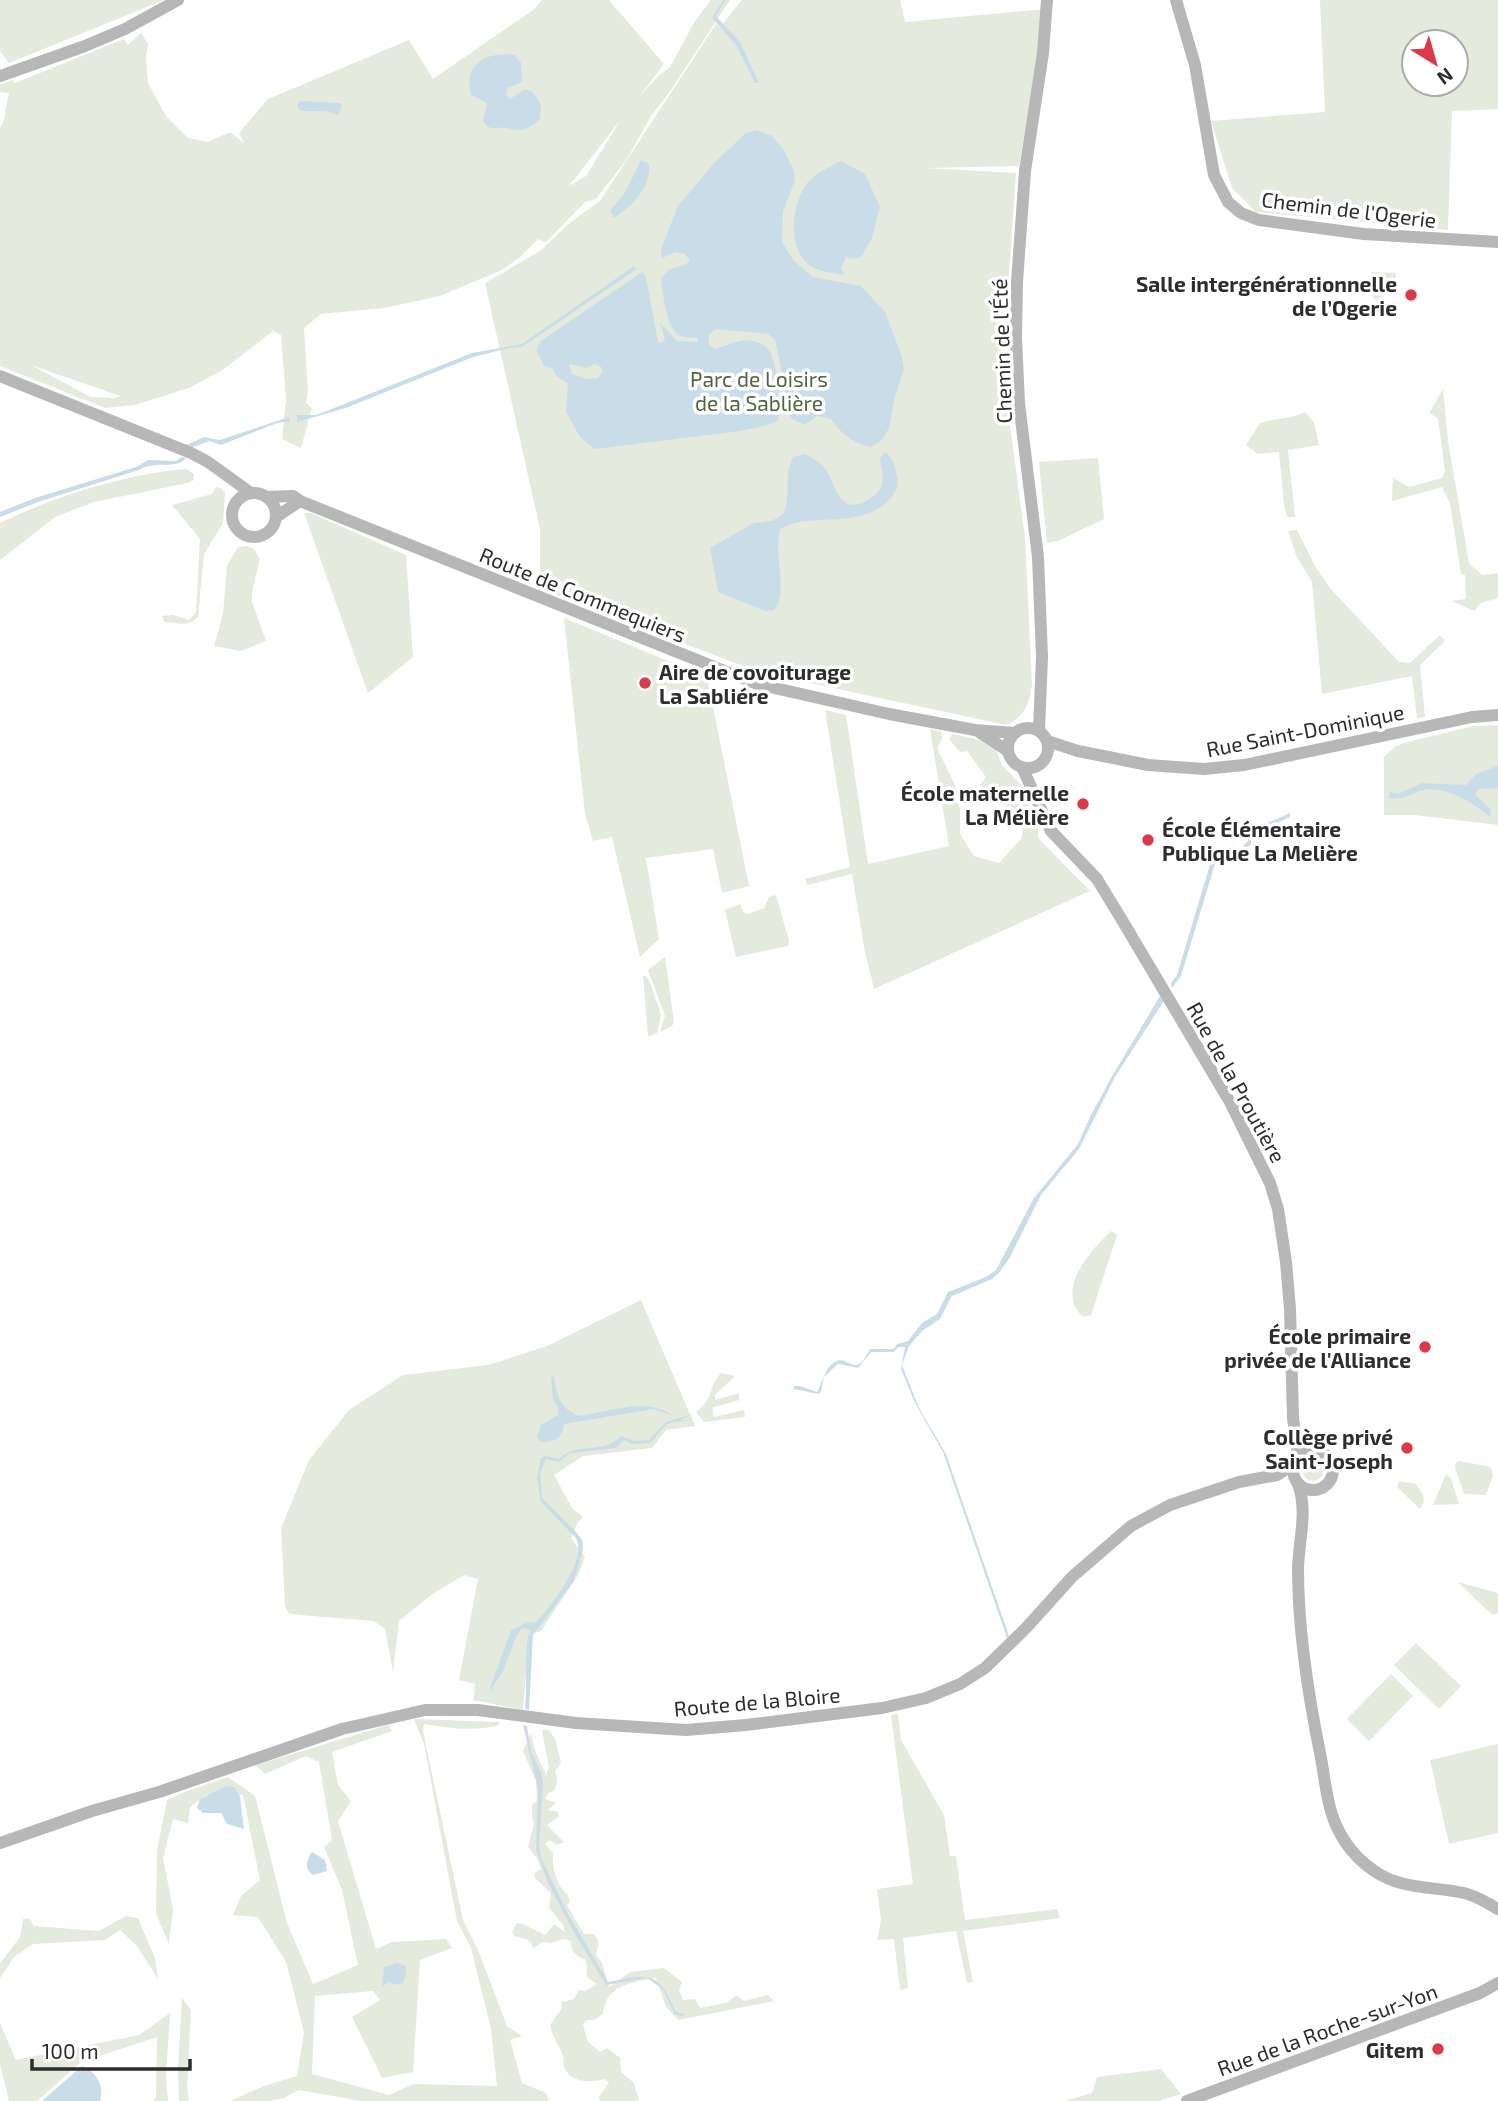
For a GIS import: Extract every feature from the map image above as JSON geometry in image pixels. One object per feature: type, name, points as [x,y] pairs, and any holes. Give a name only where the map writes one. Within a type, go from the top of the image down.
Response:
[{"type":"street","points":[[0,76],[125,29],[178,0]]},
{"type":"street","name":"Chemin de l'Été","points":[[1039,730],[1042,657],[1038,557],[1019,403],[1016,338],[1017,282],[1026,171],[1043,53],[1047,0]]},
{"type":"street","name":"Chemin de l'Ogerie","points":[[1176,0],[1195,65],[1213,175],[1228,202],[1241,213],[1259,220],[1364,234],[1498,242]]},
{"type":"street","points":[[0,376],[208,462],[251,493],[267,497],[275,506],[275,523],[266,533],[248,536],[239,530],[233,521],[235,503],[226,476]]},
{"type":"street","points":[[235,503],[251,493]]},
{"type":"street","name":"Route de Commequiers","points":[[267,497],[293,496],[757,684],[975,730],[1018,731]]},
{"type":"street","points":[[276,517],[300,501]]},
{"type":"street","name":"Chemin de l'Été","points":[[1018,731],[1039,701]]},
{"type":"street","name":"Rue Saint-Dominique","points":[[1047,741],[1078,751],[1162,767],[1225,768],[1472,716],[1498,715]]},
{"type":"street","points":[[975,730],[1008,751]]},
{"type":"street","points":[[1035,798],[1042,763],[1049,748],[1039,730],[1018,731],[1009,741],[1008,751],[1013,762],[1022,767],[1034,768],[1042,763]]},
{"type":"street","name":"Rue Saint-Dominique","points":[[1042,763],[1078,751]]},
{"type":"street","name":"Rue de la Proutière","points":[[1022,767],[1051,831],[1102,887],[1230,1102],[1266,1172],[1278,1209],[1286,1262],[1296,1460],[1293,1472],[1304,1507],[1298,1568],[1302,1639],[1309,1700],[1330,1807],[1340,1833],[1357,1857],[1383,1877],[1410,1886],[1464,1893],[1498,1909]]},
{"type":"street","points":[[1294,1426],[1330,1459],[1333,1471],[1327,1484],[1318,1489],[1304,1507]]},
{"type":"street","points":[[1296,1460],[1307,1450],[1318,1450]]},
{"type":"street","name":"Route de la Bloire","points":[[0,1843],[342,1729],[425,1710],[478,1710],[576,1723],[686,1730],[883,1708],[926,1698],[960,1684],[985,1668],[1072,1577],[1131,1526],[1170,1505],[1209,1491],[1277,1475],[1296,1460]]},
{"type":"street","points":[[1277,1475],[1305,1488],[1318,1489]]},
{"type":"street","name":"Rue de la Roche-sur-Yon","points":[[1480,1993],[1498,1983]]},
{"type":"street","name":"Rue de la Roche-sur-Yon","points":[[1187,2101],[1480,1993],[1498,1989]]},
{"type":"green space","points":[[0,0],[164,0],[9,63],[0,51]]},
{"type":"green space","points":[[542,0],[609,0],[664,64],[638,98],[670,67],[695,21],[711,0],[730,0],[651,116],[627,159],[596,199],[585,202],[546,242],[538,239],[502,270],[440,296],[384,308],[321,314],[304,328],[308,392],[306,403],[312,408],[301,448],[282,439],[286,399],[281,335],[273,331],[224,369],[189,388],[135,405],[105,408],[0,366],[0,127],[9,93],[0,92],[0,85],[12,80],[15,83],[124,39],[128,45],[141,33],[148,44],[148,83],[166,116],[188,138],[208,142],[230,132],[244,143],[239,133],[268,99],[409,40],[433,79],[533,10]],"holes":[[[619,122],[586,176],[569,186]],[[31,365],[120,396],[121,396],[91,397]]]},
{"type":"green space","name":"Parc de Loisirs de la Sablière","points":[[742,0],[900,0],[905,22],[1046,9],[1019,166],[926,168],[1016,173],[1005,332],[1005,388],[1025,537],[1032,685],[1025,709],[1018,718],[1006,725],[759,672],[540,589],[540,529],[485,283],[540,251],[572,221],[600,201],[716,24],[731,38],[721,26]]},
{"type":"green space","points":[[1320,0],[1498,0],[1498,109],[1452,111],[1448,230],[1256,212],[1232,188],[1211,121],[1325,112]]},
{"type":"green space","points":[[1371,272],[1396,273],[1396,286],[1378,302],[1371,295]]},
{"type":"green space","points":[[1443,389],[1448,441],[1469,563],[1482,575],[1498,573],[1498,598],[1481,603],[1474,611],[1452,601],[1466,599],[1465,575],[1461,574],[1450,503],[1442,487],[1392,501],[1393,478],[1409,487],[1442,478],[1445,471],[1438,418],[1429,413]]},
{"type":"green space","points":[[1305,412],[1314,422],[1319,445],[1288,450],[1295,517],[1287,517],[1279,452],[1258,454],[1246,445],[1260,423]]},
{"type":"green space","points":[[1098,458],[1104,519],[1058,541],[1047,543],[1039,462]]},
{"type":"green space","points":[[187,469],[194,474],[194,480],[188,483],[94,502],[55,517],[0,560],[0,523],[43,504],[91,488],[141,475]]},
{"type":"green space","points":[[216,487],[225,493],[223,523],[204,554],[198,617],[186,623],[164,622],[162,616],[173,615],[189,620],[196,612],[200,539],[172,505],[212,494]]},
{"type":"green space","points":[[304,513],[311,513],[406,555],[413,657],[368,693]]},
{"type":"green space","points":[[1297,530],[1315,566],[1330,588],[1399,662],[1410,663],[1440,635],[1445,641],[1420,665],[1425,717],[1417,719],[1412,676],[1322,694],[1312,582],[1296,555],[1288,531]]},
{"type":"green space","points":[[247,546],[254,549],[260,559],[252,602],[266,641],[241,651],[214,646],[223,614],[227,566],[238,547]]},
{"type":"green space","points":[[564,618],[707,677],[749,886],[722,893],[713,849],[646,858],[659,939],[640,957],[612,837],[593,841],[585,814]]},
{"type":"green space","points":[[825,710],[846,715],[868,864],[949,846],[930,729],[941,731],[942,738],[937,748],[955,785],[960,810],[960,834],[974,856],[999,863],[1021,839],[1023,830],[993,787],[984,789],[980,785],[986,777],[967,751],[960,752],[949,739],[953,734],[979,740],[996,750],[1002,765],[1021,785],[1038,829],[1038,838],[1090,891],[874,989],[852,874],[807,885],[805,879],[850,867]]},
{"type":"green space","points":[[1498,725],[1498,825],[1415,815],[1384,815],[1384,757],[1396,746],[1474,726]]},
{"type":"green space","points":[[776,895],[789,941],[788,946],[736,957],[725,910],[740,904],[743,912],[748,914],[764,908],[769,897]]},
{"type":"green space","points":[[665,957],[674,1022],[660,1032],[665,1016],[648,970]]},
{"type":"green space","points":[[643,976],[650,982],[661,1015],[657,1033],[648,1037]]},
{"type":"green space","points":[[1111,1231],[1117,1235],[1091,1315],[1083,1317],[1075,1306],[1072,1295],[1074,1283],[1086,1259]]},
{"type":"green space","points":[[641,1300],[695,1426],[666,1430],[652,1448],[583,1456],[554,1475],[572,1508],[583,1517],[571,1538],[585,1557],[578,1575],[541,1631],[529,1635],[523,1710],[473,1700],[475,1684],[459,1680],[478,1579],[464,1575],[431,1595],[399,1621],[393,1672],[385,1629],[374,1621],[289,1614],[285,1606],[281,1528],[309,1460],[349,1410],[403,1375],[488,1365],[547,1346]]},
{"type":"green space","points":[[721,1373],[735,1376],[715,1395],[715,1400],[739,1393],[739,1400],[712,1408],[714,1417],[744,1410],[745,1417],[704,1422],[696,1412],[706,1403]]},
{"type":"green space","points":[[1309,1461],[1317,1461],[1323,1471],[1317,1481],[1309,1481],[1303,1475],[1303,1467]]},
{"type":"green space","points":[[1459,1461],[1491,1467],[1493,1475],[1486,1495],[1464,1494],[1455,1467]]},
{"type":"green space","points":[[1446,1474],[1451,1478],[1459,1504],[1433,1505]]},
{"type":"green space","points":[[1399,1481],[1416,1484],[1423,1495],[1424,1502],[1420,1509],[1397,1487]]},
{"type":"green space","points":[[1458,1582],[1498,1593],[1498,1613],[1493,1615]]},
{"type":"green space","points":[[1416,1643],[1461,1686],[1439,1709],[1394,1665]]},
{"type":"green space","points":[[1391,1674],[1413,1696],[1369,1741],[1347,1719]]},
{"type":"green space","points":[[898,1714],[901,1740],[944,1815],[950,1856],[956,1856],[965,1920],[1057,1909],[1060,1918],[963,1931],[973,1982],[967,1983],[956,1931],[903,1938],[908,1988],[900,1990],[894,1939],[877,1940],[881,1920],[877,1889],[913,1884],[891,1715]]},
{"type":"green space","points":[[414,1719],[499,1722],[499,1725],[471,1729],[424,1724],[423,1731],[463,1920],[478,1950],[507,2026],[522,2036],[510,2040],[522,2083],[546,2093],[549,2101],[361,2101],[299,2090],[284,2098],[269,2101],[230,2101],[264,2086],[297,2076],[304,2033],[286,1962],[258,1917],[233,1915],[241,1896],[260,1880],[243,1795],[206,1795],[190,1807],[188,1823],[173,1819],[163,1858],[173,1909],[169,1944],[156,1914],[157,1851],[167,1800],[228,1777],[255,1796],[287,1923],[313,1984],[358,1965],[342,1890],[324,1847],[332,1840],[319,1762],[306,1756],[265,1774],[256,1765],[388,1725],[392,1731],[332,1752],[338,1785],[351,1801],[338,1821],[376,1949],[392,1942],[446,1939],[452,1948],[420,1960],[413,2072],[382,2078],[352,2017],[380,2000],[373,1991],[315,1996],[312,2074],[389,2095],[413,2084],[497,2086],[491,2029],[471,1948],[457,1921],[424,1744]]},
{"type":"green space","points":[[542,1730],[548,1730],[555,1738],[561,1763],[555,1771],[557,1781],[554,1791],[548,1793],[545,1799],[556,1803],[548,1810],[558,1812],[559,1817],[547,1825],[564,1842],[557,1845],[550,1840],[545,1844],[553,1853],[556,1875],[570,1902],[567,1905],[584,1934],[594,1934],[599,1942],[596,1955],[602,1963],[609,1987],[630,1972],[664,1968],[682,1982],[679,1990],[683,2000],[695,1999],[700,2008],[726,2003],[737,1995],[744,2001],[768,1995],[774,2001],[679,2020],[666,2007],[656,1978],[630,1984],[615,1991],[605,2004],[603,2014],[583,2024],[588,2042],[600,2052],[607,2048],[620,2058],[621,2072],[634,2083],[639,2101],[600,2101],[599,2097],[609,2082],[604,2079],[576,2079],[564,2067],[563,2056],[550,2025],[562,2008],[561,2002],[574,1999],[579,1990],[585,1991],[597,1984],[587,1977],[586,1960],[574,1953],[571,1941],[563,1939],[551,1943],[542,1942],[534,1948],[529,1940],[515,1936],[512,1931],[517,1923],[545,1935],[554,1924],[565,1932],[563,1925],[549,1908],[551,1893],[535,1878],[534,1874],[541,1869],[537,1858],[528,1847],[534,1824],[532,1805],[537,1801],[536,1781],[523,1751],[531,1733],[534,1748],[546,1775],[549,1768]]},
{"type":"green space","points":[[1498,1744],[1498,1833],[1449,1844],[1430,1760]]},
{"type":"green space","points":[[126,1916],[138,1918],[155,1958],[158,1979],[137,1946],[120,1930],[105,1940],[33,1944],[14,1957],[0,1978],[0,1964],[20,1937],[23,1919],[30,1919],[34,1926],[99,1931]]},
{"type":"green space","points":[[182,1998],[191,2010],[187,2088],[189,2101],[179,2101]]},
{"type":"green space","points":[[170,2013],[166,2077],[168,2101],[153,2101],[156,2098],[157,2037],[81,2062],[37,2101],[9,2101],[0,2064],[0,2023],[16,2060],[139,2035]]},
{"type":"green space","points":[[1161,2069],[1181,2094],[1159,2101],[1065,2101],[1092,2093],[1097,2077]]},
{"type":"water","points":[[723,0],[726,0],[716,16],[740,42],[759,83],[755,83],[736,45],[712,18]]},
{"type":"water","points":[[515,55],[521,63],[522,82],[508,88],[506,94],[510,99],[525,89],[533,92],[541,105],[540,119],[524,129],[488,127],[483,121],[487,103],[471,95],[470,77],[476,65],[487,57]]},
{"type":"water","points":[[299,102],[340,103],[342,106],[338,115],[327,111],[299,110]]},
{"type":"water","points":[[757,130],[772,136],[793,168],[795,180],[783,211],[782,242],[794,261],[813,277],[861,286],[885,312],[902,357],[904,370],[895,396],[889,428],[882,440],[870,447],[848,437],[831,419],[817,416],[804,425],[791,418],[775,340],[768,334],[716,329],[709,334],[709,345],[715,349],[748,340],[768,349],[778,384],[778,421],[740,431],[595,449],[580,437],[566,412],[568,383],[556,376],[553,369],[544,366],[536,350],[541,341],[642,272],[646,277],[658,342],[662,343],[665,339],[660,323],[677,341],[698,342],[698,338],[681,336],[672,327],[666,311],[661,279],[668,270],[687,264],[690,260],[685,254],[676,252],[662,258],[661,249],[678,206],[715,162],[746,133]],"holes":[[[569,364],[586,368],[595,364],[603,371],[598,378],[588,379],[572,374]]]},
{"type":"water","points":[[641,160],[649,164],[644,188],[634,202],[614,218],[610,211],[626,191]]},
{"type":"water","points":[[841,161],[865,174],[880,207],[872,238],[861,257],[846,257],[841,268],[844,275],[816,269],[804,260],[798,251],[794,229],[794,217],[805,186],[816,175]]},
{"type":"water","points":[[634,266],[637,269],[522,347],[473,357],[346,408],[297,422],[297,415],[315,415],[472,353],[522,344]]},
{"type":"water","points":[[289,417],[290,421],[277,423],[221,445],[209,441],[191,448],[186,445],[204,437],[220,440]]},
{"type":"water","points":[[885,452],[890,456],[898,479],[895,492],[877,510],[848,518],[803,521],[780,530],[778,550],[781,584],[774,610],[765,611],[718,592],[710,548],[754,523],[772,521],[783,514],[787,500],[788,471],[793,457],[804,454],[819,462],[842,499],[853,505],[862,503],[880,489],[883,480],[880,458]]},
{"type":"water","points":[[182,457],[186,458],[177,464],[152,465],[0,517],[0,512],[35,498],[136,467],[148,460],[176,461]]},
{"type":"water","points":[[1498,766],[1498,788],[1479,789],[1475,794],[1491,810],[1490,817],[1467,801],[1438,790],[1428,789],[1401,798],[1388,798],[1390,792],[1398,794],[1422,783],[1466,785],[1476,774]]},
{"type":"water","points":[[1290,813],[1290,817],[1251,835],[1251,845],[1215,864],[1181,976],[1172,988],[1171,983],[1177,975],[1211,861],[1242,847],[1248,841],[1245,833]]},
{"type":"water","points":[[1160,996],[1164,1001],[1115,1077],[1079,1149],[1041,1195],[999,1273],[992,1279],[952,1296],[940,1319],[922,1331],[909,1346],[902,1365],[919,1408],[946,1454],[1009,1636],[1007,1638],[943,1452],[915,1403],[901,1369],[905,1347],[899,1347],[893,1352],[871,1352],[858,1368],[838,1364],[824,1377],[821,1392],[818,1394],[794,1389],[794,1386],[817,1392],[825,1374],[828,1369],[835,1362],[842,1360],[857,1365],[870,1349],[894,1349],[897,1344],[908,1341],[922,1323],[937,1314],[948,1292],[986,1277],[996,1270],[1034,1198],[1078,1144],[1111,1078]]},
{"type":"water","points":[[551,1376],[554,1377],[563,1405],[578,1416],[640,1406],[663,1410],[673,1416],[654,1409],[564,1424],[557,1439],[540,1442],[537,1436],[541,1425],[558,1415],[559,1410],[553,1399]]},
{"type":"water","points":[[693,1414],[680,1420],[685,1421],[667,1425],[650,1443],[632,1444],[624,1440],[616,1448],[570,1453],[559,1462],[546,1459],[540,1473],[542,1498],[577,1533],[582,1540],[583,1550],[574,1581],[533,1635],[529,1710],[525,1709],[530,1630],[522,1628],[517,1635],[503,1671],[491,1690],[490,1688],[511,1630],[529,1622],[536,1623],[566,1583],[577,1559],[578,1548],[576,1538],[541,1502],[537,1478],[541,1458],[545,1456],[559,1459],[574,1450],[606,1445],[621,1436],[635,1441],[649,1440],[666,1422]]},
{"type":"water","points":[[523,1725],[527,1726],[531,1752],[541,1772],[543,1784],[539,1846],[541,1858],[568,1914],[608,1982],[634,1977],[651,1978],[663,1988],[676,2012],[685,2014],[683,2016],[674,2014],[663,1989],[647,1978],[606,1985],[572,1929],[548,1883],[536,1849],[538,1788]]},
{"type":"water","points":[[226,1786],[234,1787],[240,1797],[244,1829],[227,1824],[221,1813],[203,1813],[197,1808],[200,1799]]},
{"type":"water","points":[[312,1852],[325,1860],[327,1871],[313,1875],[310,1873],[307,1864]]},
{"type":"water","points":[[397,1963],[406,1966],[403,1983],[397,1985],[389,1982],[382,1986],[384,1967]]},
{"type":"water","points":[[82,2066],[98,2080],[101,2089],[100,2101],[42,2101]]},
{"type":"place","name":"Salle intergénérationnelle de l’Ogerie","points":[[1411,295]]},
{"type":"place","name":"Aire de covoiturage La Sabliére","points":[[645,683]]},
{"type":"place","name":"École maternelle La Mélière","points":[[1083,804]]},
{"type":"place","name":"École Élémentaire Publique La Melière","points":[[1148,840]]},
{"type":"place","name":"École primaire privée de l'Alliance","points":[[1425,1347]]},
{"type":"place","name":"Collège privé Saint-Joseph","points":[[1407,1448]]},
{"type":"place","name":"Gitem","points":[[1438,2049]]}]
